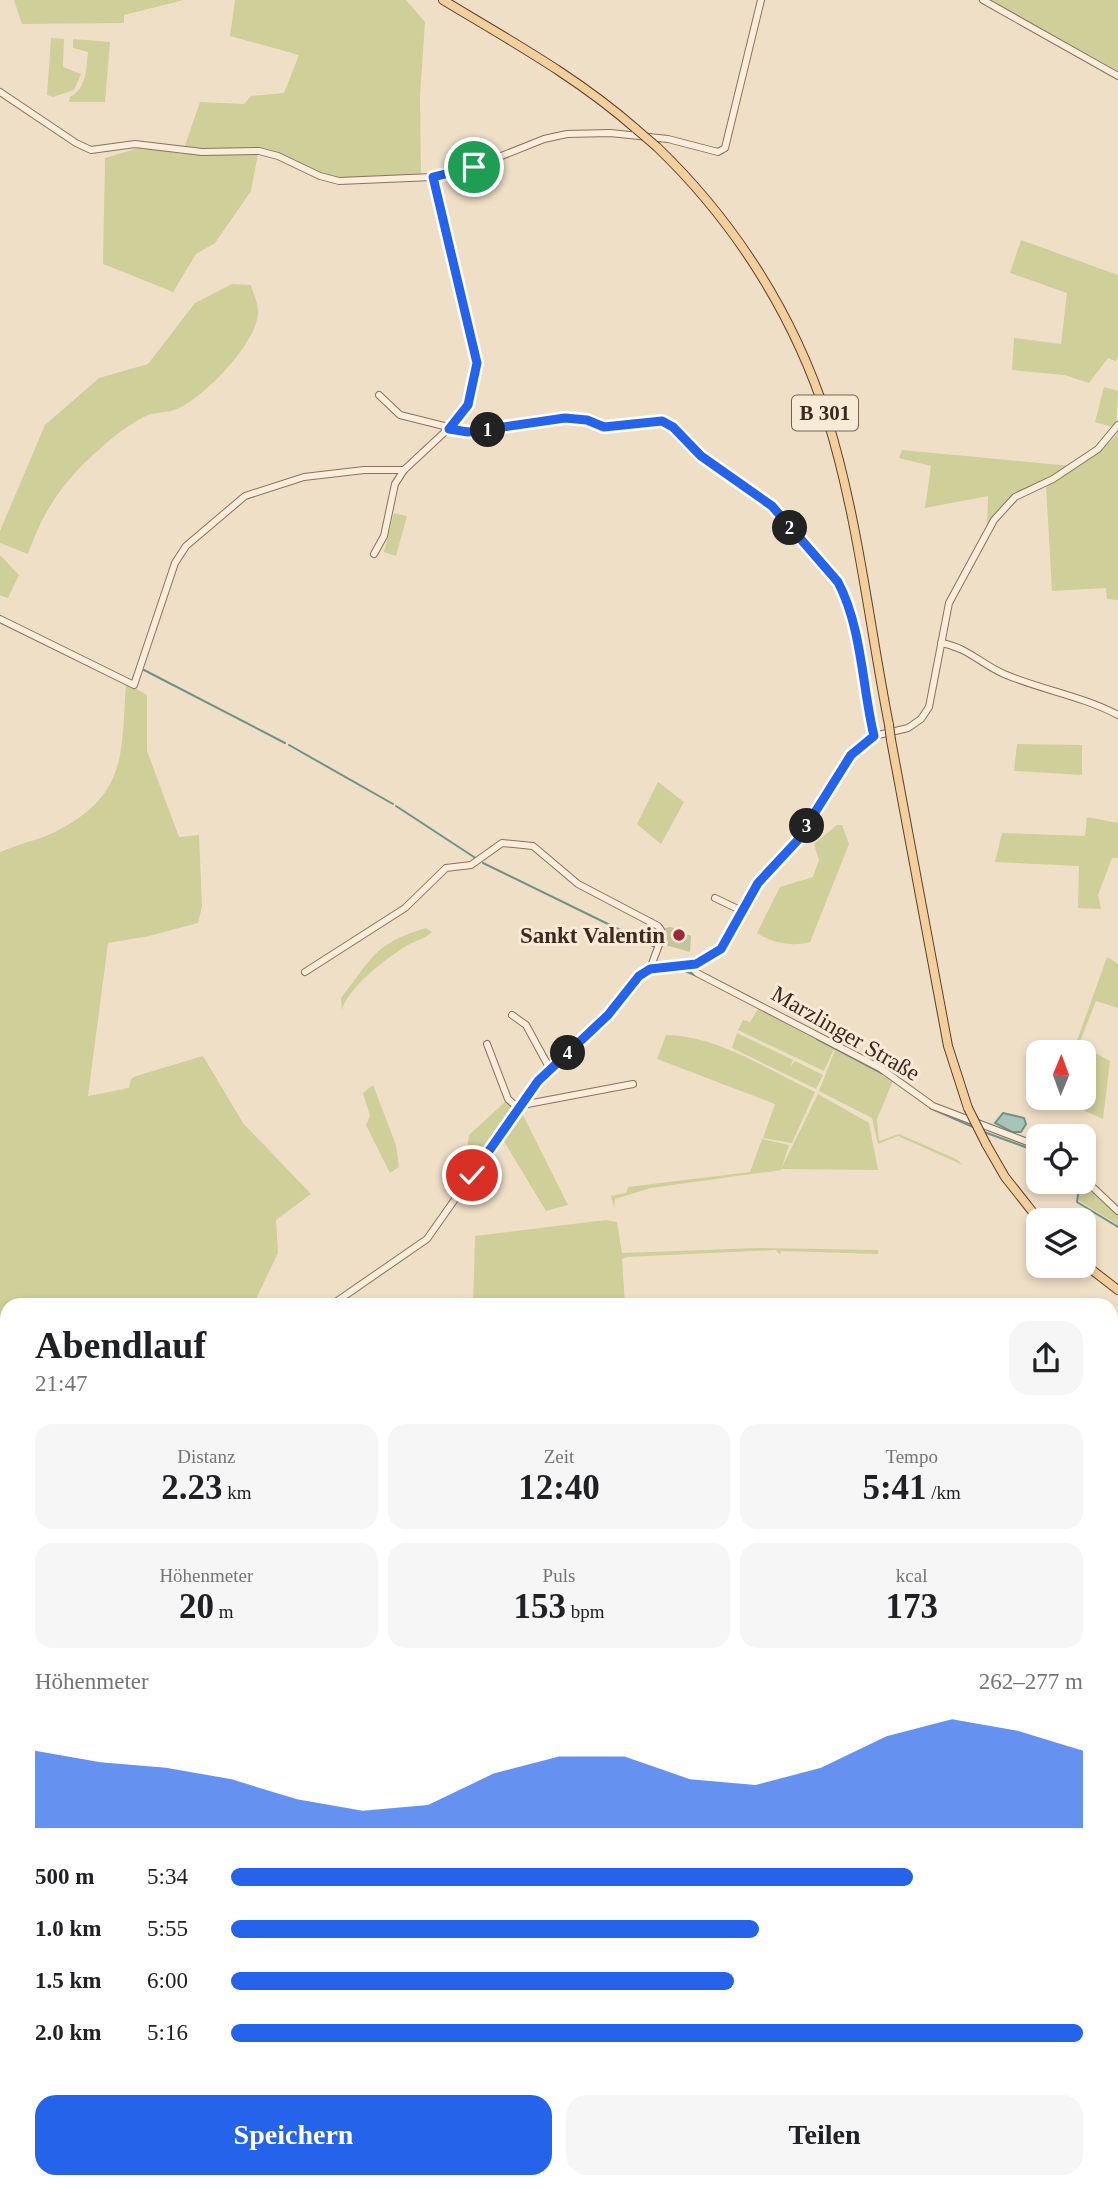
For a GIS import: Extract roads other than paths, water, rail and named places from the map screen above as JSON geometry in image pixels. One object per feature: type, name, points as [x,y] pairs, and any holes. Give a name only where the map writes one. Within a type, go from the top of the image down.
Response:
[{"type":"main road","name":"B 301","points":[[443,0],[568,77],[657,147],[710,203],[760,272],[789,326],[818,393],[848,505],[947,1046],[968,1108],[986,1144],[1006,1177],[1031,1208]]},
{"type":"main road","points":[[1096,1273],[1118,1290]]},
{"type":"street","points":[[0,92],[76,143],[92,150],[135,144],[202,152],[259,150],[332,180],[433,177],[502,158],[544,139],[567,134],[610,133],[668,139],[716,152],[723,151],[761,0]]},
{"type":"street","points":[[983,0],[1118,76]]},
{"type":"street","points":[[374,554],[384,536],[395,484],[404,470],[449,429],[468,405],[477,363],[433,177]]},
{"type":"street","points":[[379,395],[400,415],[468,432],[565,418],[587,420],[604,427],[644,421],[662,421],[673,427],[701,456],[772,506],[838,582],[846,597],[853,626],[874,736]]},
{"type":"street","points":[[342,1298],[427,1239],[501,1133],[550,1069],[608,1015],[639,976],[650,969],[691,966],[721,949],[740,910],[758,883],[800,837],[839,771],[856,749],[874,736],[908,728],[921,719],[933,695],[949,603],[1000,511],[1015,497],[1053,479],[1102,445],[1118,425]]},
{"type":"street","points":[[0,620],[134,685],[176,563],[186,545],[245,496],[304,477],[365,470],[404,470]]},
{"type":"street","points":[[941,643],[966,649],[1000,672],[1040,688],[1077,697],[1118,715]]},
{"type":"street","points":[[306,972],[405,908],[446,869],[471,865],[495,845],[502,843],[533,846],[578,884],[658,926],[661,930],[660,942],[650,969]]},
{"type":"street","points":[[715,898],[740,910]]},
{"type":"street","name":"Marzlinger Straße","points":[[691,966],[697,972],[889,1073],[933,1106],[1026,1142]]},
{"type":"street","points":[[512,1015],[526,1025],[550,1069]]},
{"type":"street","points":[[487,1044],[508,1099],[520,1107],[633,1084]]},
{"type":"street","points":[[1096,1190],[1118,1211]]},
{"type":"waterway","points":[[144,670],[285,743]]},
{"type":"waterway","points":[[289,745],[393,804]]},
{"type":"waterway","points":[[396,806],[477,859]]},
{"type":"waterway","points":[[483,863],[655,947]]},
{"type":"waterway","points":[[685,971],[697,976]]},
{"type":"waterway","points":[[817,1039],[883,1074]]},
{"type":"waterway","points":[[930,1108],[973,1127]]},
{"type":"waterway","points":[[984,1132],[1026,1147]]},
{"type":"waterway","points":[[1078,1194],[1077,1202],[1118,1227]]},
{"type":"place","name":"Sankt Valentin","points":[[679,935]]}]
